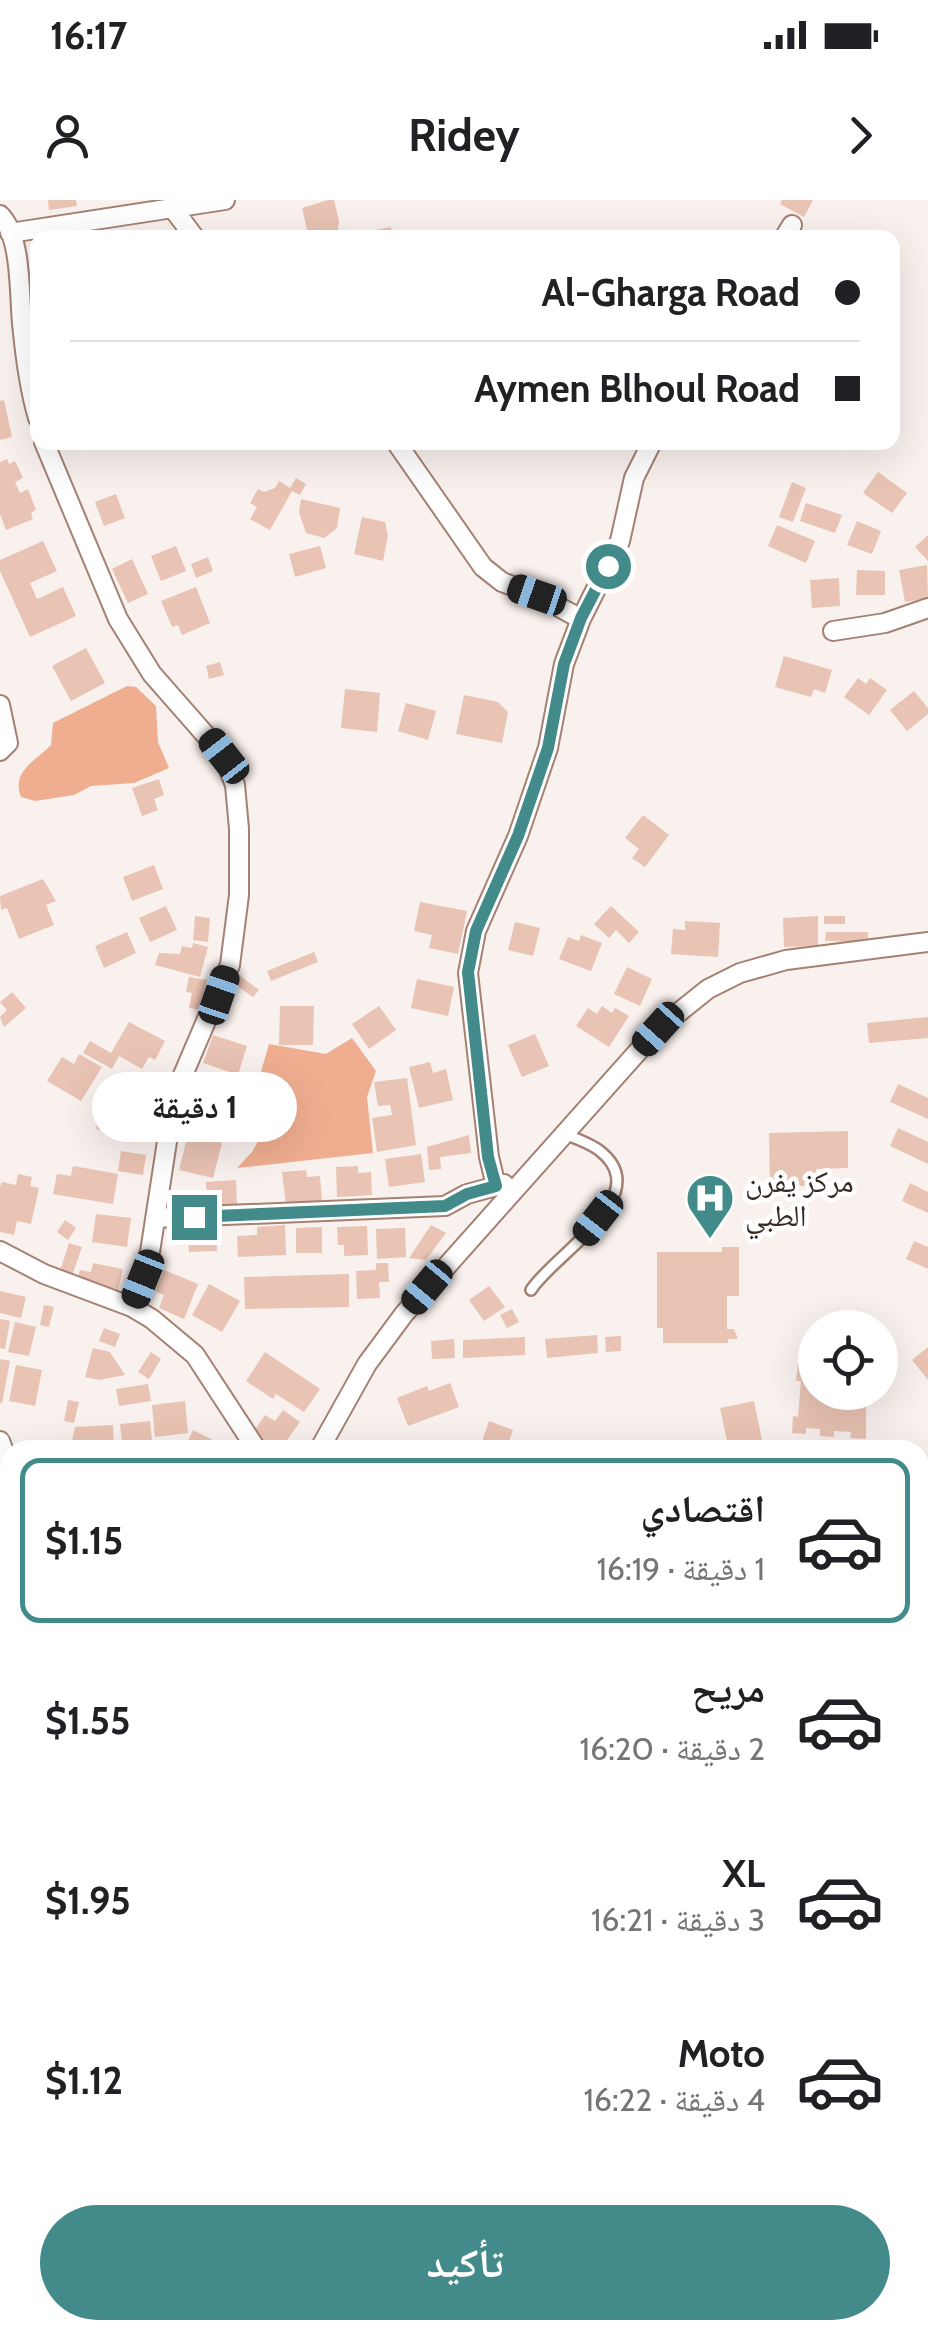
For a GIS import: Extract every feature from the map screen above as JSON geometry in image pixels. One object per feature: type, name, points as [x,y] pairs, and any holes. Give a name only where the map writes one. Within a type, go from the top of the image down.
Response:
[{"type":"street","points":[[31,230],[225,200]]},
{"type":"street","points":[[174,210],[189,230]]},
{"type":"street","points":[[0,215],[7,223],[18,266],[30,375]]},
{"type":"street","points":[[10,233],[30,230]]},
{"type":"street","points":[[47,450],[118,619],[152,674],[224,756],[235,786],[238,895],[230,964],[174,1096],[150,1252],[132,1307]]},
{"type":"street","points":[[402,450],[483,567],[502,582],[581,618]]},
{"type":"street","points":[[496,1186],[488,1157],[468,972],[476,931],[518,836],[548,748],[564,664],[581,618],[620,541],[634,478],[648,450]]},
{"type":"street","points":[[833,632],[885,622],[928,608]]},
{"type":"street","points":[[0,704],[8,743],[0,751]]},
{"type":"street","points":[[325,1440],[366,1364],[450,1260],[658,1029],[708,989],[740,973],[786,960],[928,942]]},
{"type":"street","points":[[155,1218],[445,1206],[467,1194],[519,1181]]},
{"type":"street","points":[[0,1252],[152,1319],[195,1355],[250,1440]]},
{"type":"lane","points":[[530,1290],[549,1265],[581,1240],[616,1197],[617,1172],[600,1151],[564,1132]]},
{"type":"shaded area","points":[[127,686],[136,687],[156,706],[158,742],[169,768],[134,783],[91,786],[74,795],[35,801],[21,797],[22,774],[51,745],[53,723]]},
{"type":"shaded area","points":[[352,1038],[376,1071],[367,1097],[373,1153],[237,1168],[252,1152],[267,1125],[258,1082],[269,1044],[326,1054]]},
{"type":"building","points":[[48,200],[76,200],[77,206],[49,210]]},
{"type":"building","points":[[334,200],[338,230],[307,230],[302,208]]},
{"type":"building","points":[[782,200],[813,200],[804,217],[780,204]]},
{"type":"building","points":[[4,400],[12,437],[0,440],[0,401]]},
{"type":"building","points":[[7,459],[9,464],[15,461],[23,478],[15,482],[20,493],[28,489],[36,510],[31,513],[33,519],[6,530],[0,514],[0,462]]},
{"type":"building","points":[[878,472],[907,493],[892,513],[863,493]]},
{"type":"building","points":[[296,478],[306,484],[300,495],[292,491],[270,530],[250,519],[257,507],[250,503],[258,489],[264,492],[275,488],[279,481],[290,488]]},
{"type":"building","points":[[792,482],[806,488],[793,522],[779,517]]},
{"type":"building","points":[[116,494],[125,518],[104,526],[95,502]]},
{"type":"building","points":[[301,499],[340,508],[337,528],[324,538],[306,533],[299,512]]},
{"type":"building","points":[[806,503],[842,515],[835,533],[800,521]]},
{"type":"building","points":[[362,517],[385,522],[388,536],[383,561],[354,554]]},
{"type":"building","points":[[857,521],[881,531],[872,554],[847,545]]},
{"type":"building","points":[[777,525],[815,541],[806,563],[768,546]]},
{"type":"building","points":[[928,535],[928,561],[915,547]]},
{"type":"building","points":[[43,541],[57,571],[30,583],[37,599],[63,587],[76,616],[30,637],[0,571],[0,560]]},
{"type":"building","points":[[176,546],[186,571],[161,581],[151,556]]},
{"type":"building","points":[[320,546],[326,568],[295,577],[289,554]]},
{"type":"building","points":[[208,557],[213,571],[196,578],[191,564]]},
{"type":"building","points":[[132,559],[148,594],[128,603],[112,569]]},
{"type":"building","points":[[927,565],[928,598],[905,602],[899,570]]},
{"type":"building","points":[[857,570],[885,571],[885,595],[856,595]]},
{"type":"building","points":[[839,578],[840,606],[812,608],[810,580]]},
{"type":"building","points":[[196,587],[210,623],[182,635],[178,625],[172,627],[161,601]]},
{"type":"building","points":[[86,648],[105,683],[71,701],[52,666]]},
{"type":"building","points":[[784,656],[832,670],[825,693],[814,689],[811,697],[775,687]]},
{"type":"building","points":[[220,662],[224,675],[209,679],[206,666]]},
{"type":"building","points":[[858,678],[866,684],[870,678],[887,690],[869,715],[844,697]]},
{"type":"building","points":[[345,689],[380,693],[377,732],[341,728]]},
{"type":"building","points":[[914,691],[928,708],[928,714],[907,731],[890,710]]},
{"type":"building","points":[[464,695],[498,702],[508,712],[502,743],[456,734]]},
{"type":"building","points":[[406,703],[436,711],[428,740],[398,731]]},
{"type":"building","points":[[159,779],[164,795],[154,799],[158,810],[142,816],[132,788]]},
{"type":"building","points":[[643,815],[669,835],[645,867],[632,858],[639,849],[625,838]]},
{"type":"building","points":[[154,865],[163,889],[132,901],[123,877]]},
{"type":"building","points":[[43,879],[56,901],[46,905],[54,925],[19,939],[7,908],[1,910],[0,896]]},
{"type":"building","points":[[420,902],[467,911],[458,954],[429,948],[432,935],[414,931]]},
{"type":"building","points":[[166,906],[177,930],[150,942],[139,918]]},
{"type":"building","points":[[611,906],[639,932],[629,943],[616,930],[609,938],[594,924]]},
{"type":"building","points":[[195,916],[210,918],[208,942],[193,940]]},
{"type":"building","points":[[818,916],[818,946],[784,947],[783,918]]},
{"type":"building","points":[[824,916],[845,916],[845,924],[824,924]]},
{"type":"building","points":[[685,921],[720,923],[718,957],[671,954],[673,929],[685,930]]},
{"type":"building","points":[[515,922],[540,928],[533,956],[508,950]]},
{"type":"building","points":[[127,932],[136,953],[104,968],[95,946]]},
{"type":"building","points":[[826,932],[868,932],[868,942],[825,941]]},
{"type":"building","points":[[581,935],[602,943],[591,971],[559,959],[568,937],[579,941]]},
{"type":"building","points":[[193,943],[208,947],[200,977],[155,965],[159,953],[180,954],[182,946],[192,948]]},
{"type":"building","points":[[314,952],[318,962],[271,981],[267,971]]},
{"type":"building","points":[[627,967],[652,979],[640,1006],[614,994]]},
{"type":"building","points":[[239,975],[259,990],[253,997],[233,983]]},
{"type":"building","points":[[189,977],[207,980],[199,1010],[189,1008]]},
{"type":"building","points":[[417,979],[454,987],[448,1016],[411,1008]]},
{"type":"building","points":[[12,992],[26,1008],[4,1027],[0,1017],[7,1010],[0,1002]]},
{"type":"building","points":[[280,1006],[314,1006],[313,1045],[279,1045]]},
{"type":"building","points":[[379,1006],[396,1030],[369,1049],[352,1024]]},
{"type":"building","points":[[602,1006],[612,1013],[615,1008],[629,1016],[609,1047],[576,1026],[588,1008],[597,1014]]},
{"type":"building","points":[[928,1017],[928,1038],[869,1043],[867,1023]]},
{"type":"building","points":[[129,1022],[165,1041],[155,1060],[149,1057],[142,1069],[119,1056],[112,1069],[83,1053],[90,1041],[111,1053]]},
{"type":"building","points":[[535,1034],[549,1066],[522,1077],[508,1045]]},
{"type":"building","points":[[213,1035],[247,1046],[238,1075],[203,1063]]},
{"type":"building","points":[[79,1054],[102,1067],[81,1101],[47,1081],[62,1057],[74,1064]]},
{"type":"building","points":[[430,1062],[433,1073],[446,1069],[453,1100],[419,1108],[409,1067]]},
{"type":"building","points":[[407,1078],[416,1145],[377,1152],[372,1118],[392,1115],[390,1105],[378,1106],[374,1082]]},
{"type":"building","points":[[898,1084],[928,1098],[928,1119],[890,1102]]},
{"type":"building","points":[[201,1090],[239,1097],[232,1132],[194,1125]]},
{"type":"building","points":[[104,1096],[140,1104],[132,1137],[96,1129]]},
{"type":"building","points":[[898,1128],[928,1142],[928,1164],[890,1146]]},
{"type":"building","points":[[848,1131],[848,1168],[816,1169],[816,1176],[805,1176],[805,1186],[795,1186],[796,1191],[770,1191],[769,1133]]},
{"type":"building","points":[[188,1134],[222,1143],[213,1178],[179,1170]]},
{"type":"building","points":[[469,1135],[471,1153],[440,1157],[441,1169],[429,1170],[427,1147]]},
{"type":"building","points":[[121,1151],[146,1155],[143,1175],[118,1171]]},
{"type":"building","points":[[421,1154],[425,1182],[389,1187],[385,1159]]},
{"type":"building","points":[[73,1166],[118,1174],[113,1204],[53,1194],[57,1174],[71,1176]]},
{"type":"building","points":[[358,1166],[358,1173],[371,1172],[372,1195],[337,1197],[336,1167]]},
{"type":"building","points":[[306,1170],[307,1177],[320,1176],[322,1201],[286,1205],[282,1172]]},
{"type":"building","points":[[18,1174],[32,1177],[30,1186],[39,1188],[31,1224],[17,1221],[14,1235],[0,1232],[0,1187],[2,1182],[16,1185]]},
{"type":"building","points":[[236,1180],[237,1205],[207,1206],[206,1182]]},
{"type":"building","points":[[910,1183],[928,1192],[928,1213],[902,1201]]},
{"type":"building","points":[[96,1214],[131,1218],[127,1247],[92,1242]]},
{"type":"building","points":[[65,1220],[76,1228],[68,1240],[57,1232]]},
{"type":"building","points":[[285,1225],[286,1255],[238,1257],[237,1236],[257,1235],[257,1227]]},
{"type":"building","points":[[431,1225],[446,1233],[426,1260],[409,1258]]},
{"type":"building","points":[[367,1226],[368,1255],[344,1256],[344,1245],[338,1245],[337,1227]]},
{"type":"building","points":[[216,1227],[217,1251],[189,1252],[187,1229]]},
{"type":"building","points":[[322,1227],[322,1253],[296,1253],[296,1228]]},
{"type":"building","points":[[405,1228],[406,1257],[377,1259],[376,1229]]},
{"type":"building","points":[[914,1241],[928,1247],[928,1269],[906,1259]]},
{"type":"building","points":[[69,1243],[82,1247],[72,1276],[60,1271]]},
{"type":"building","points":[[722,1247],[739,1247],[739,1296],[727,1296],[727,1329],[734,1329],[738,1339],[728,1339],[728,1343],[663,1343],[663,1328],[657,1328],[657,1252],[722,1252]]},
{"type":"building","points":[[93,1263],[123,1269],[117,1295],[76,1285],[80,1270],[91,1272]]},
{"type":"building","points":[[376,1263],[388,1263],[389,1282],[379,1282],[380,1298],[357,1299],[356,1271],[376,1270]]},
{"type":"building","points":[[164,1270],[198,1284],[184,1319],[159,1308],[164,1295],[155,1291]]},
{"type":"building","points":[[349,1274],[349,1307],[245,1309],[244,1277]]},
{"type":"building","points":[[209,1284],[240,1301],[222,1332],[192,1315]]},
{"type":"building","points":[[489,1286],[505,1307],[484,1321],[469,1300]]},
{"type":"building","points":[[0,1291],[26,1297],[21,1318],[0,1313]]},
{"type":"building","points":[[44,1305],[54,1307],[49,1327],[40,1325]]},
{"type":"building","points":[[512,1309],[519,1322],[507,1328],[500,1315]]},
{"type":"building","points":[[0,1319],[10,1321],[5,1349],[0,1348]]},
{"type":"building","points":[[15,1322],[36,1327],[29,1356],[8,1352]]},
{"type":"building","points":[[104,1328],[120,1334],[115,1347],[99,1341]]},
{"type":"building","points":[[597,1335],[598,1353],[547,1358],[545,1339]]},
{"type":"building","points":[[621,1336],[621,1351],[606,1352],[605,1337]]},
{"type":"building","points":[[525,1337],[525,1355],[463,1358],[463,1340]]},
{"type":"building","points":[[454,1339],[455,1358],[432,1359],[431,1341]]},
{"type":"building","points":[[928,1347],[928,1380],[912,1360]]},
{"type":"building","points":[[93,1348],[110,1352],[125,1375],[99,1380],[85,1377]]},
{"type":"building","points":[[151,1352],[161,1359],[149,1379],[138,1372]]},
{"type":"building","points":[[265,1352],[320,1389],[304,1412],[276,1394],[273,1399],[246,1381]]},
{"type":"building","points":[[0,1359],[10,1361],[2,1403],[0,1403]]},
{"type":"building","points":[[16,1365],[42,1370],[35,1406],[9,1401]]},
{"type":"building","points":[[450,1383],[459,1407],[408,1426],[397,1398],[427,1386],[429,1391]]},
{"type":"building","points":[[148,1384],[151,1401],[119,1406],[116,1389]]},
{"type":"building","points":[[68,1400],[79,1402],[74,1423],[64,1421]]},
{"type":"building","points":[[185,1401],[188,1433],[155,1437],[152,1405]]},
{"type":"building","points":[[754,1401],[762,1440],[727,1440],[720,1408]]},
{"type":"building","points":[[283,1410],[300,1422],[287,1440],[261,1440],[252,1434],[265,1415],[275,1421]]},
{"type":"building","points":[[799,1410],[866,1410],[866,1439],[850,1438],[851,1432],[834,1431],[834,1437],[820,1436],[820,1429],[792,1433],[793,1416],[798,1417]]},
{"type":"building","points":[[150,1421],[152,1440],[122,1440],[120,1424]]},
{"type":"building","points":[[489,1421],[513,1430],[510,1440],[482,1440]]},
{"type":"building","points":[[113,1425],[114,1440],[72,1440],[75,1427]]},
{"type":"building","points":[[193,1430],[213,1440],[188,1440]]},
{"type":"place","name":"مركز يفرن الطبي","points":[[710,1240]]},
{"type":"route","points":[[194,1217],[445,1206],[467,1194],[496,1186],[488,1157],[468,972],[476,931],[518,836],[548,748],[564,664],[581,618],[608,566]]}]
